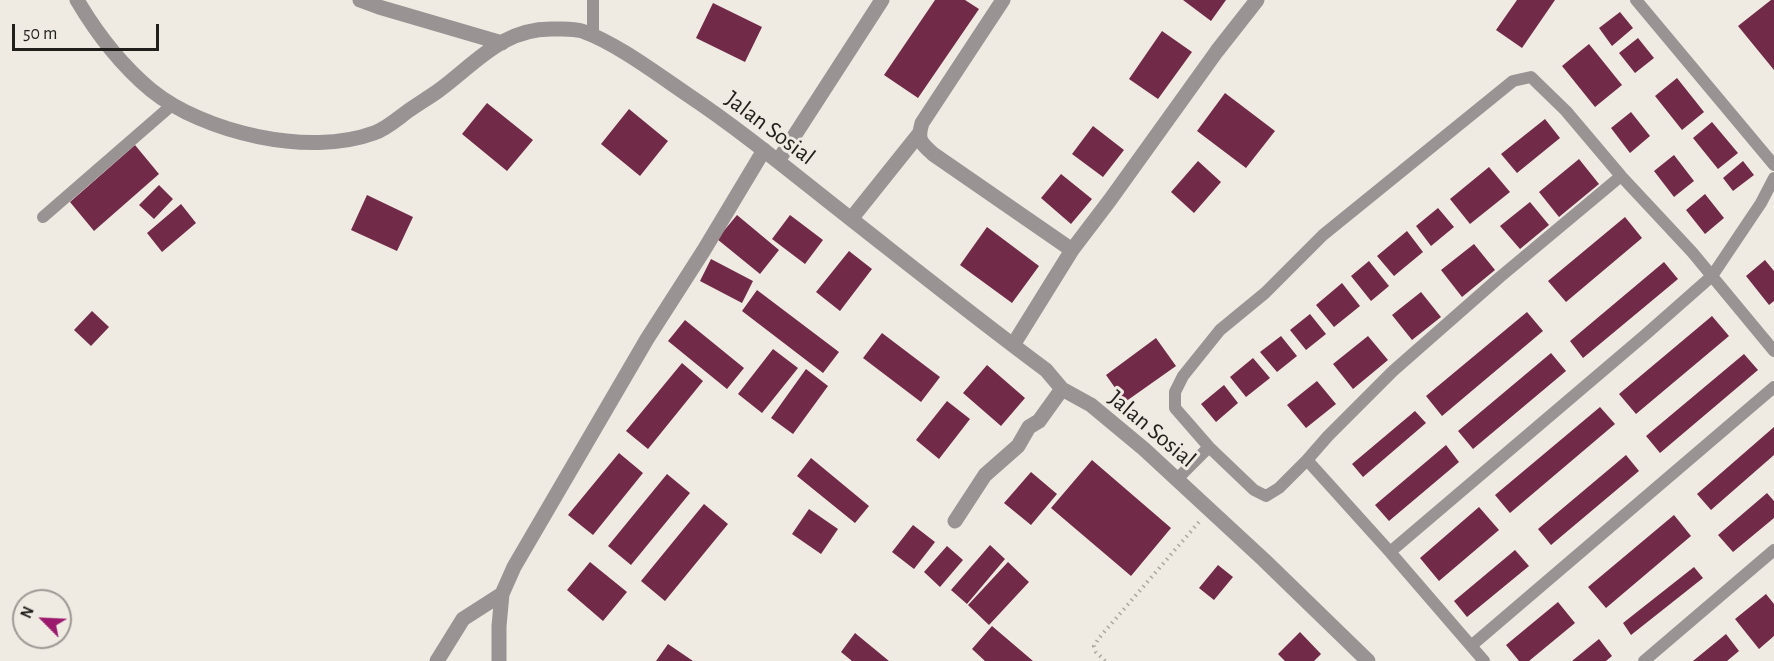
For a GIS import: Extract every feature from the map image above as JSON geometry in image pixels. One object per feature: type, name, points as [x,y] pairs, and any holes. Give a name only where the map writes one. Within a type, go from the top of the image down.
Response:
[{"type":"street","name":"Jalan Sosial","points":[[77,0],[108,48],[151,90],[172,105],[194,116],[244,133],[268,139],[321,144],[374,133],[389,125],[438,91],[483,53],[520,33],[542,29],[580,30],[593,36],[664,79],[764,150],[1046,370],[1062,388],[1090,405],[1177,478],[1368,661]]},
{"type":"street","points":[[360,0],[502,43]]},
{"type":"street","points":[[778,161],[882,0]]},
{"type":"street","points":[[851,219],[919,134],[922,123],[1003,0]]},
{"type":"street","points":[[1013,345],[1072,250],[1217,51],[1257,0]]},
{"type":"street","points":[[919,134],[921,143],[933,154],[1072,250]]},
{"type":"street","points":[[500,661],[499,626],[502,594],[514,567],[641,349],[764,150]]},
{"type":"street","points":[[955,521],[985,475],[1017,446],[1029,427],[1039,421],[1062,388]]},
{"type":"street","points":[[437,661],[463,619],[502,594]]},
{"type":"lane","points":[[593,0],[593,36]]},
{"type":"lane","points":[[1636,0],[1774,165]]},
{"type":"lane","points":[[1621,176],[1500,277],[1393,371],[1279,488],[1266,496],[1254,490],[1209,447],[1175,408],[1175,392],[1183,376],[1220,330],[1265,293],[1323,235],[1513,81],[1523,77],[1531,77],[1540,84],[1566,111],[1621,176],[1712,276],[1774,351]]},
{"type":"lane","points":[[43,217],[172,105]]},
{"type":"lane","points":[[1390,552],[1646,335],[1712,276],[1755,213],[1774,178]]},
{"type":"lane","points":[[1472,646],[1774,387]]},
{"type":"lane","points":[[1177,478],[1209,447]]},
{"type":"lane","points":[[1307,460],[1484,661]]},
{"type":"lane","points":[[1644,661],[1774,549]]},
{"type":"path","points":[[1105,661],[1096,652],[1094,645],[1210,509]]},
{"type":"building","points":[[935,0],[965,0],[979,9],[918,98],[884,75]]},
{"type":"building","points":[[1183,0],[1226,0],[1211,21]]},
{"type":"building","points":[[1517,0],[1555,0],[1522,48],[1496,30]]},
{"type":"building","points":[[1774,0],[1774,70],[1738,26]]},
{"type":"building","points":[[713,3],[762,27],[745,62],[696,38]]},
{"type":"building","points":[[1620,12],[1633,28],[1612,46],[1599,28]]},
{"type":"building","points":[[1162,31],[1192,52],[1158,99],[1129,79]]},
{"type":"building","points":[[1638,38],[1654,58],[1635,73],[1619,53]]},
{"type":"building","points":[[1589,44],[1622,85],[1595,107],[1562,66]]},
{"type":"building","points":[[1677,78],[1704,112],[1682,130],[1655,96]]},
{"type":"building","points":[[1225,93],[1275,131],[1246,168],[1197,131]]},
{"type":"building","points":[[487,103],[533,140],[507,171],[462,134]]},
{"type":"building","points":[[629,109],[668,141],[640,176],[601,144]]},
{"type":"building","points":[[1631,112],[1650,136],[1630,153],[1611,128]]},
{"type":"building","points":[[1545,119],[1560,138],[1517,173],[1501,154]]},
{"type":"building","points":[[1712,122],[1738,153],[1718,169],[1693,138]]},
{"type":"building","points":[[1093,126],[1124,150],[1103,177],[1072,154]]},
{"type":"building","points":[[135,145],[159,174],[94,231],[70,202]]},
{"type":"building","points":[[1674,155],[1694,181],[1674,197],[1654,171]]},
{"type":"building","points":[[1579,159],[1599,184],[1559,217],[1539,192]]},
{"type":"building","points":[[1198,161],[1221,182],[1194,213],[1171,192]]},
{"type":"building","points":[[1743,161],[1754,175],[1733,191],[1723,178]]},
{"type":"building","points":[[1489,167],[1510,192],[1470,224],[1450,199]]},
{"type":"building","points":[[1061,174],[1092,199],[1071,224],[1041,198]]},
{"type":"building","points":[[159,185],[173,199],[154,219],[139,205]]},
{"type":"building","points":[[1705,194],[1724,218],[1705,234],[1686,210]]},
{"type":"building","points":[[367,195],[413,217],[397,251],[351,230]]},
{"type":"building","points":[[1530,202],[1549,225],[1520,249],[1500,226]]},
{"type":"building","points":[[181,204],[196,223],[162,252],[147,233]]},
{"type":"building","points":[[1438,208],[1454,227],[1431,246],[1416,226]]},
{"type":"building","points":[[737,215],[779,250],[760,274],[717,239]]},
{"type":"building","points":[[790,215],[823,240],[805,264],[772,239]]},
{"type":"building","points":[[1625,217],[1642,238],[1566,302],[1548,281]]},
{"type":"building","points":[[987,227],[1039,266],[1012,303],[960,265]]},
{"type":"building","points":[[1407,231],[1423,252],[1394,276],[1377,256]]},
{"type":"building","points":[[1474,244],[1495,270],[1462,297],[1441,270]]},
{"type":"building","points":[[849,251],[872,269],[840,311],[816,292]]},
{"type":"building","points":[[711,259],[753,281],[742,303],[700,281]]},
{"type":"building","points":[[1765,260],[1774,271],[1774,301],[1769,305],[1746,276]]},
{"type":"building","points":[[1369,261],[1389,286],[1371,301],[1351,276]]},
{"type":"building","points":[[1664,262],[1678,279],[1583,358],[1570,341]]},
{"type":"building","points":[[1342,283],[1360,306],[1334,327],[1316,305]]},
{"type":"building","points":[[757,290],[839,352],[823,373],[742,311]]},
{"type":"building","points":[[1421,292],[1441,317],[1412,340],[1392,315]]},
{"type":"building","points":[[92,311],[109,327],[91,346],[74,330]]},
{"type":"building","points":[[1527,312],[1543,331],[1442,416],[1426,396]]},
{"type":"building","points":[[1310,314],[1326,334],[1306,350],[1290,330]]},
{"type":"building","points":[[1712,316],[1729,336],[1636,414],[1619,394]]},
{"type":"building","points":[[685,320],[744,368],[727,389],[668,341]]},
{"type":"building","points":[[882,333],[940,377],[921,402],[863,358]]},
{"type":"building","points":[[1281,336],[1297,356],[1277,372],[1260,352]]},
{"type":"building","points":[[1368,336],[1388,360],[1353,389],[1333,364]]},
{"type":"building","points":[[1156,338],[1176,366],[1125,402],[1106,375]]},
{"type":"building","points":[[773,349],[798,368],[762,413],[738,394]]},
{"type":"building","points":[[1551,353],[1566,371],[1473,449],[1458,431]]},
{"type":"building","points":[[1744,354],[1758,370],[1660,453],[1646,436]]},
{"type":"building","points":[[1253,358],[1270,378],[1246,397],[1230,377]]},
{"type":"building","points":[[682,363],[703,381],[648,449],[626,431]]},
{"type":"building","points":[[987,365],[1025,398],[1001,426],[963,393]]},
{"type":"building","points":[[806,369],[828,386],[793,434],[771,418]]},
{"type":"building","points":[[1317,381],[1336,404],[1306,428],[1287,405]]},
{"type":"building","points":[[1224,385],[1238,403],[1216,422],[1201,404]]},
{"type":"building","points":[[947,401],[970,419],[939,459],[916,440]]},
{"type":"building","points":[[1600,407],[1615,424],[1510,513],[1495,495]]},
{"type":"building","points":[[1415,411],[1426,423],[1363,477],[1352,464]]},
{"type":"building","points":[[1774,427],[1774,455],[1711,510],[1697,494]]},
{"type":"building","points":[[1446,445],[1459,462],[1389,521],[1375,505]]},
{"type":"building","points":[[619,453],[643,473],[593,535],[568,515]]},
{"type":"building","points":[[1626,455],[1639,471],[1551,545],[1538,529]]},
{"type":"building","points":[[811,458],[869,506],[855,523],[797,476]]},
{"type":"building","points":[[1092,460],[1171,528],[1131,576],[1051,508]]},
{"type":"building","points":[[1031,472],[1057,494],[1031,525],[1004,503]]},
{"type":"building","points":[[667,474],[690,493],[631,565],[608,546]]},
{"type":"building","points":[[1767,493],[1774,501],[1774,518],[1733,552],[1718,535]]},
{"type":"building","points":[[704,504],[728,524],[665,601],[641,581]]},
{"type":"building","points":[[1479,507],[1499,530],[1439,581],[1420,558]]},
{"type":"building","points":[[809,509],[838,529],[821,554],[792,534]]},
{"type":"building","points":[[1674,515],[1691,536],[1606,608],[1588,587]]},
{"type":"building","points":[[913,525],[935,542],[914,569],[892,552]]},
{"type":"building","points":[[990,545],[1005,559],[967,604],[951,590]]},
{"type":"building","points":[[947,546],[963,560],[940,587],[924,572]]},
{"type":"building","points":[[1515,550],[1529,566],[1467,617],[1454,601]]},
{"type":"building","points":[[590,562],[627,592],[603,621],[567,590]]},
{"type":"building","points":[[1008,562],[1029,582],[989,625],[968,605]]},
{"type":"building","points":[[1218,565],[1233,577],[1214,600],[1199,588]]},
{"type":"building","points":[[1694,567],[1703,578],[1631,635],[1623,623]]},
{"type":"building","points":[[1766,594],[1774,604],[1774,636],[1759,649],[1735,619]]},
{"type":"building","points":[[1558,602],[1575,623],[1529,661],[1519,661],[1506,645]]},
{"type":"building","points":[[992,626],[1033,661],[985,661],[972,649]]},
{"type":"building","points":[[1300,632],[1321,654],[1314,661],[1285,661],[1278,654]]},
{"type":"building","points":[[855,633],[889,661],[852,661],[841,652]]},
{"type":"building","points":[[1726,634],[1739,651],[1727,661],[1693,661]]},
{"type":"building","points":[[1599,639],[1612,656],[1606,661],[1572,661]]},
{"type":"building","points":[[668,644],[693,661],[656,661]]}]
